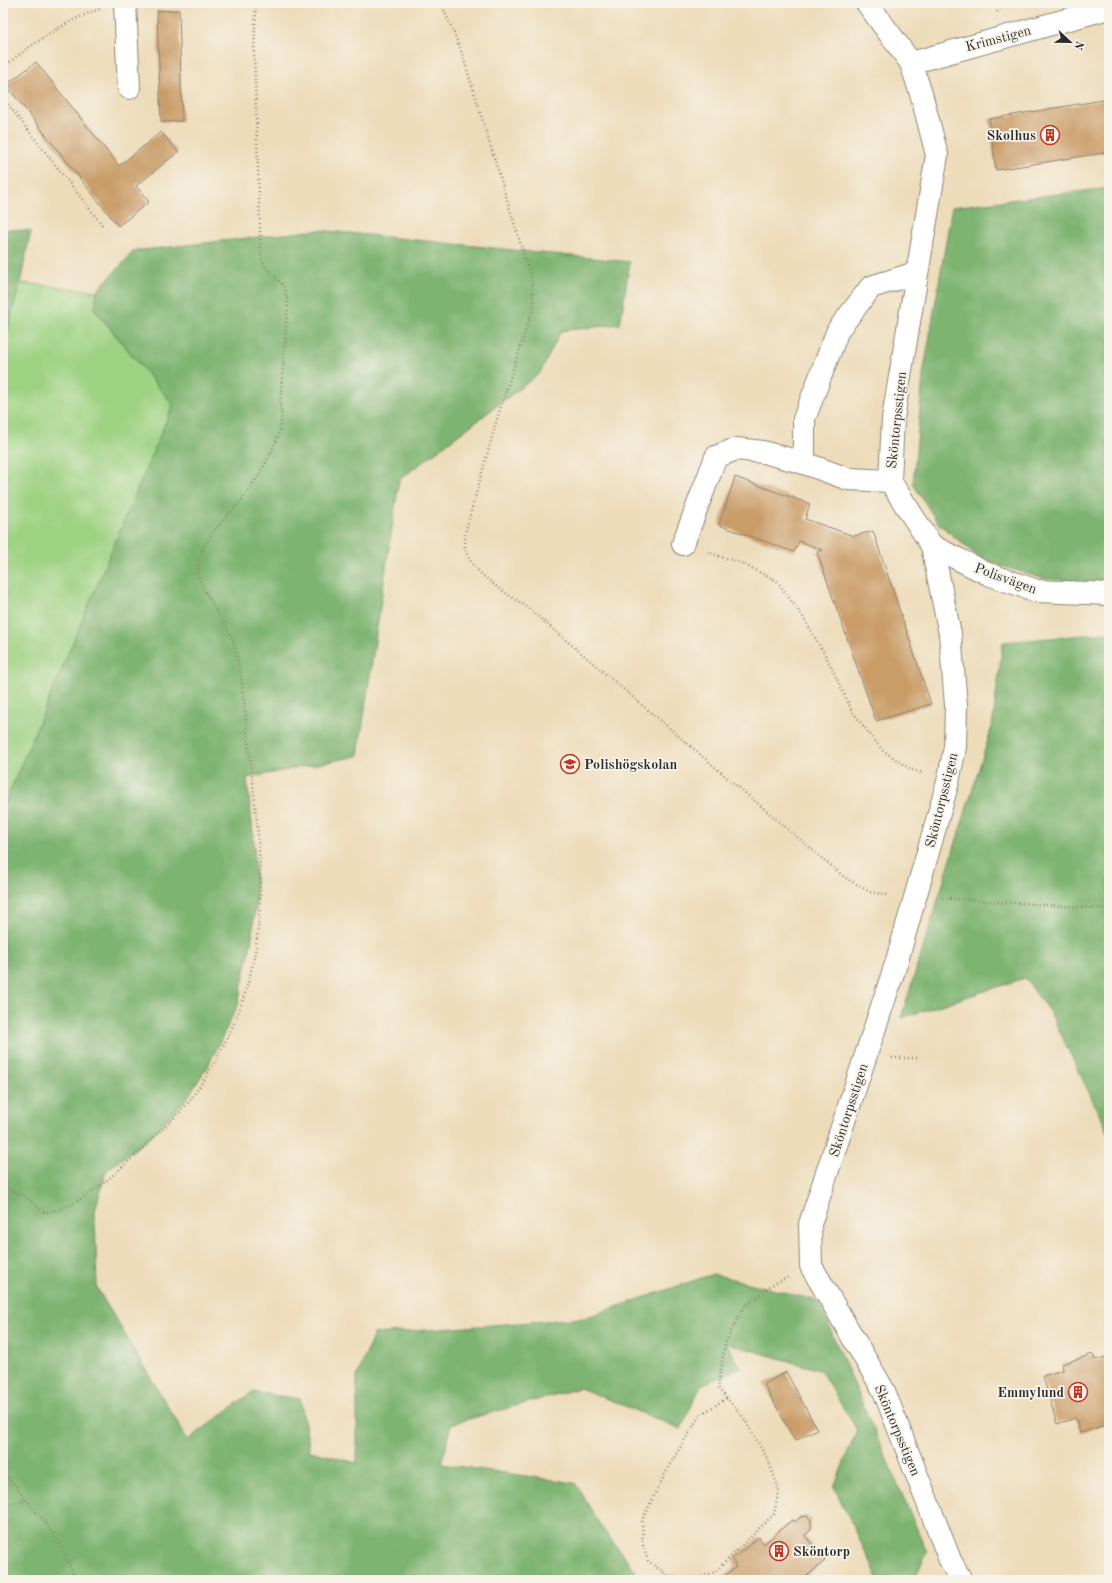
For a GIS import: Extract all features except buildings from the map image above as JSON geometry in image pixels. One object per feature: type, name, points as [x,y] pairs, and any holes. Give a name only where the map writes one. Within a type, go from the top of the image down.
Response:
[{"type":"street","name":"Sköntorpsstigen","points":[[867,3],[910,64],[922,97],[937,155],[916,273],[893,418],[890,480],[932,546],[950,634],[956,705],[955,747],[948,782],[896,964],[810,1224],[811,1266],[884,1391],[950,1560],[961,1580]]},
{"type":"street","points":[[116,5],[129,88]]},
{"type":"street","name":"Krimstigen","points":[[910,64],[1109,8]]},
{"type":"street","points":[[804,463],[804,419],[838,330],[871,287],[916,273]]},
{"type":"street","points":[[683,544],[716,457],[736,449],[763,452],[804,463],[848,479],[890,480]]},
{"type":"street","name":"Polisvägen","points":[[932,546],[988,574],[1037,591],[1109,594]]},
{"type":"path","points":[[3,1186],[27,1198],[44,1212],[52,1212],[84,1196],[108,1180],[171,1121],[189,1101],[206,1077],[241,1004],[253,968],[257,943],[259,906],[256,812],[239,665],[231,636],[197,576],[198,561],[204,545],[243,498],[262,469],[279,434],[282,421],[280,405],[288,302],[284,286],[266,268],[261,258],[254,52],[256,3]]},
{"type":"path","points":[[441,3],[461,50],[490,140],[532,281],[534,305],[497,419],[465,533],[466,549],[472,564],[499,588],[527,607],[844,877],[860,888],[880,895],[915,896],[1109,910]]},
{"type":"path","points":[[3,67],[38,40],[87,14],[116,5]]},
{"type":"path","points":[[3,98],[103,226]]},
{"type":"path","points":[[683,544],[741,564],[777,581],[803,617],[828,660],[852,711],[882,750],[912,770],[948,782]]},
{"type":"path","points":[[690,1580],[715,1572],[774,1514],[779,1490],[768,1460],[744,1418],[718,1388],[725,1343],[744,1307],[775,1283],[811,1266]]},
{"type":"path","points":[[3,1396],[5,1404],[3,1431]]},
{"type":"path","points":[[683,1580],[666,1574],[648,1561],[643,1545],[642,1520],[669,1466],[700,1415],[728,1398]]},
{"type":"path","points":[[3,1471],[50,1529],[62,1548],[76,1580]]},
{"type":"path","points":[[3,1504],[26,1501]]},
{"type":"green space","points":[[1109,188],[1109,582],[1045,579],[982,560],[938,523],[913,484],[923,375],[952,207]]},
{"type":"green space","points":[[3,229],[31,231],[20,283],[3,346]]},
{"type":"green space","points":[[319,230],[630,262],[620,324],[561,331],[540,373],[399,480],[358,756],[247,778],[254,842],[256,903],[251,943],[238,1005],[209,1064],[187,1098],[148,1139],[106,1171],[95,1211],[97,1288],[188,1440],[252,1392],[300,1399],[310,1451],[357,1463],[357,1376],[374,1334],[584,1318],[713,1274],[818,1301],[927,1552],[914,1580],[879,1580],[834,1487],[857,1430],[820,1370],[726,1343],[741,1368],[701,1385],[681,1429],[580,1388],[451,1424],[442,1464],[575,1483],[602,1528],[642,1580],[3,1580],[3,808],[173,405],[95,309],[97,291],[134,251]]},
{"type":"green space","points":[[20,283],[97,291],[95,310],[173,405],[3,808],[3,346]]},
{"type":"green space","points":[[1109,633],[1109,1134],[1051,1014],[1025,978],[901,1018],[992,727],[1003,642]]},
{"type":"place","name":"Skolhus","points":[[1050,135]]},
{"type":"place","name":"Polishögskolan","points":[[570,764]]},
{"type":"place","name":"Emmylund","points":[[1078,1392]]},
{"type":"place","name":"Sköntorp","points":[[779,1551]]}]
